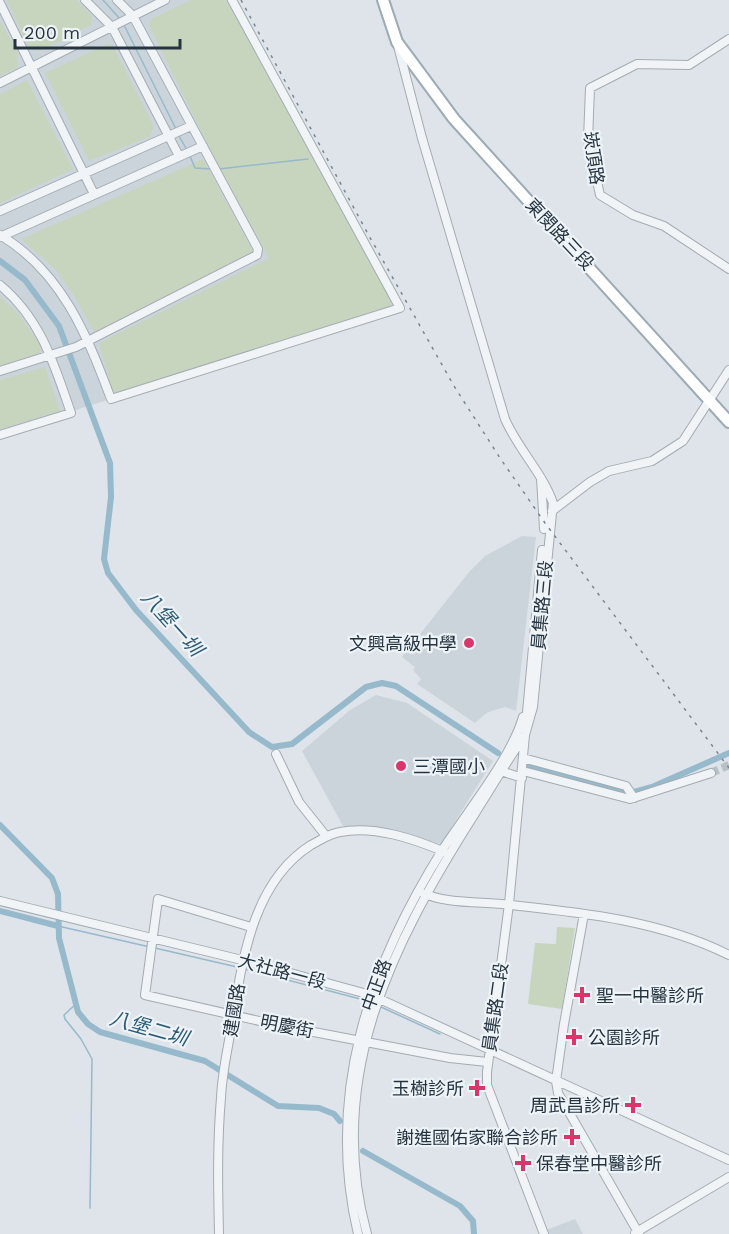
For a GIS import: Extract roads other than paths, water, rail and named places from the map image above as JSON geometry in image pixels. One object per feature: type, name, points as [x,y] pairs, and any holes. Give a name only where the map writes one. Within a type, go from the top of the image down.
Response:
[{"type":"main road","points":[[383,0],[397,42]]},
{"type":"main road","name":"東閔路三段","points":[[397,42],[454,119],[729,422]]},
{"type":"street","points":[[86,0],[112,27],[179,156]]},
{"type":"street","points":[[0,371],[50,355],[89,339],[257,255],[258,249],[133,16],[117,0]]},
{"type":"street","points":[[0,83],[165,0]]},
{"type":"street","points":[[203,146],[1,236],[44,271],[63,293],[89,339],[111,399],[400,308],[232,0]]},
{"type":"street","points":[[0,3],[94,194]]},
{"type":"street","name":"崁頂路","points":[[729,39],[689,65],[637,64],[590,88],[588,140],[600,195],[633,215],[664,226],[729,269]]},
{"type":"street","name":"員集路三段","points":[[397,42],[422,138],[505,419],[513,439],[547,485],[553,503],[533,707],[525,735]]},
{"type":"street","points":[[0,211],[191,126]]},
{"type":"street","points":[[0,285],[17,300],[33,320],[50,355],[71,413],[0,435]]},
{"type":"street","points":[[545,521],[552,511],[590,482],[609,471],[652,461],[683,441],[729,370]]},
{"type":"street","name":"員集路三段","points":[[526,707],[545,521],[540,477]]},
{"type":"street","points":[[526,707],[523,758],[626,786],[634,798]]},
{"type":"street","points":[[510,751],[526,707]]},
{"type":"street","points":[[510,751],[525,735]]},
{"type":"street","name":"中正路","points":[[358,1234],[350,1188],[350,1135],[361,1040],[374,997],[422,892],[510,751]]},
{"type":"street","points":[[276,754],[299,802],[326,836]]},
{"type":"street","name":"員集路二段","points":[[523,758],[509,904],[487,1062],[488,1085],[544,1234]]},
{"type":"street","points":[[500,767],[591,790],[634,798],[711,773]]},
{"type":"street","name":"建國路","points":[[219,1234],[220,1097],[242,960],[251,927],[282,873],[292,860],[326,836],[340,831],[383,833],[446,853]]},
{"type":"street","points":[[422,892],[584,914],[668,930],[729,955]]},
{"type":"street","points":[[152,939],[158,899],[251,927]]},
{"type":"street","name":"大社路一段","points":[[0,901],[242,960],[374,997],[729,1160]]},
{"type":"street","points":[[584,914],[556,1081],[558,1093],[637,1233],[729,1177]]},
{"type":"street","name":"明慶街","points":[[152,939],[145,995],[147,998],[450,1058],[487,1062]]},
{"type":"street","name":"中正路","points":[[350,1135],[356,1183],[367,1234]]},
{"type":"waterway","points":[[103,0],[120,19]]},
{"type":"waterway","points":[[123,23],[176,129]]},
{"type":"waterway","points":[[179,136],[187,150]]},
{"type":"waterway","points":[[189,154],[195,168],[212,169]]},
{"type":"waterway","points":[[219,169],[308,159]]},
{"type":"waterway","name":"八堡一圳","points":[[0,261],[25,280],[59,326],[110,463],[111,497],[104,559],[108,573],[136,610],[249,732],[272,747],[292,744],[366,687],[382,683],[396,686],[498,753]]},
{"type":"waterway","name":"八堡一圳","points":[[529,765],[627,794],[652,787],[729,753]]},
{"type":"waterway","name":"八堡二圳","points":[[0,825],[52,878],[58,894],[59,938],[78,1012],[88,1024],[100,1032],[205,1061],[278,1106],[319,1108],[334,1114],[340,1121]]},
{"type":"waterway","points":[[0,911],[58,926]]},
{"type":"waterway","points":[[58,926],[150,947]]},
{"type":"waterway","points":[[155,948],[237,967]]},
{"type":"waterway","points":[[245,969],[368,1001]]},
{"type":"waterway","points":[[76,1004],[64,1015],[92,1059],[90,1208]]},
{"type":"waterway","points":[[381,1007],[440,1034]]},
{"type":"waterway","name":"八堡二圳","points":[[363,1151],[460,1206],[473,1221],[474,1234]]},
{"type":"tunnel","points":[[711,773],[729,765]]},
{"type":"railway","points":[[241,0],[368,234],[454,386],[545,523],[729,768]]},
{"type":"place","name":"文興高級中學","points":[[469,643]]},
{"type":"place","name":"三潭國小","points":[[401,766]]},
{"type":"place","name":"聖一中醫診所","points":[[582,995]]},
{"type":"place","name":"公園診所","points":[[574,1037]]},
{"type":"place","name":"玉樹診所","points":[[477,1088]]},
{"type":"place","name":"周武昌診所","points":[[633,1105]]},
{"type":"place","name":"謝進國佑家聯合診所","points":[[572,1137]]},
{"type":"place","name":"保春堂中醫診所","points":[[523,1163]]}]
